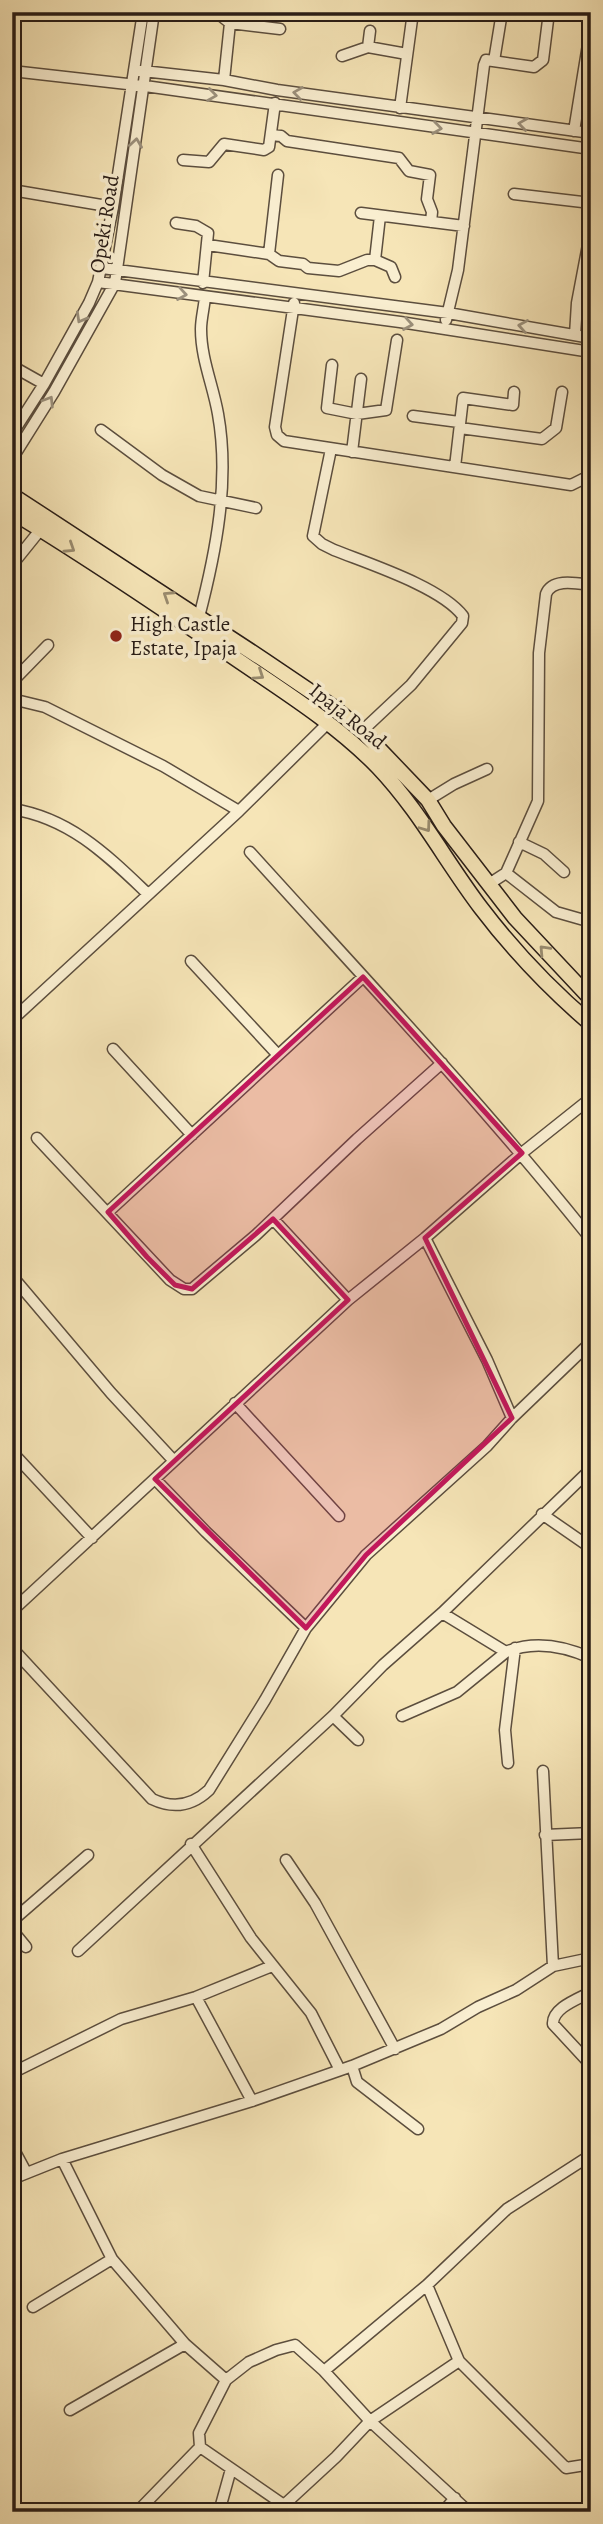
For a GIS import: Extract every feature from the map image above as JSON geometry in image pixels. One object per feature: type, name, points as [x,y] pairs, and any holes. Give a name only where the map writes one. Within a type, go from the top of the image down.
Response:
[{"type":"main road","name":"Ipaja Road","points":[[12,495],[200,617],[326,702],[362,731],[428,800],[444,826],[527,932],[591,999]]},
{"type":"main road","name":"Ipaja Road","points":[[12,512],[329,723],[398,790],[432,834],[481,908],[522,957],[591,1024]]},
{"type":"street","points":[[12,26],[14,12]]},
{"type":"street","name":"Opeki Road","points":[[12,434],[44,384],[98,282],[113,207],[143,12]]},
{"type":"street","name":"Opeki Road","points":[[12,459],[54,392],[115,284],[154,12]]},
{"type":"street","points":[[216,12],[230,23],[279,29]]},
{"type":"street","points":[[400,108],[412,12]]},
{"type":"street","points":[[495,61],[502,12]]},
{"type":"street","points":[[445,329],[458,270],[484,65],[486,60],[534,67],[544,60],[550,12]]},
{"type":"street","points":[[223,80],[230,23]]},
{"type":"street","points":[[574,131],[591,26]]},
{"type":"street","points":[[368,47],[370,31]]},
{"type":"street","points":[[342,56],[368,47],[407,54]]},
{"type":"street","points":[[134,70],[223,80],[400,108],[591,133]]},
{"type":"street","points":[[12,71],[275,103],[591,149]]},
{"type":"street","points":[[183,160],[209,162],[224,144],[264,150],[269,147],[275,103]]},
{"type":"street","points":[[271,135],[281,136],[287,141],[399,158],[409,171],[430,175],[427,199],[432,212],[431,222]]},
{"type":"street","points":[[269,254],[278,175]]},
{"type":"street","points":[[12,190],[113,207]]},
{"type":"street","points":[[514,194],[591,204]]},
{"type":"street","points":[[360,213],[464,226]]},
{"type":"street","points":[[375,260],[380,216]]},
{"type":"street","points":[[176,223],[196,226],[208,233],[203,282]]},
{"type":"street","points":[[575,335],[577,303],[591,229]]},
{"type":"street","points":[[208,245],[269,254],[279,261],[338,271],[367,260],[375,260],[391,267],[395,277]]},
{"type":"street","points":[[102,268],[448,313],[591,338]]},
{"type":"street","points":[[98,282],[445,329],[591,352]]},
{"type":"street","points":[[296,295],[275,427],[277,435],[284,440],[571,485],[591,475]]},
{"type":"street","points":[[200,617],[212,567],[221,502],[222,458],[218,414],[202,351],[201,326],[205,297]]},
{"type":"street","points":[[332,365],[327,408],[357,414],[386,410],[397,340]]},
{"type":"street","points":[[12,366],[44,384]]},
{"type":"street","points":[[352,452],[361,379]]},
{"type":"street","points":[[455,467],[463,398],[513,405],[514,392]]},
{"type":"street","points":[[413,416],[542,439],[556,428],[562,392]]},
{"type":"street","points":[[101,430],[162,475],[199,496],[256,508]]},
{"type":"street","points":[[331,449],[313,536],[334,550],[426,588],[456,607],[463,616],[462,623],[411,685],[362,731]]},
{"type":"street","points":[[12,565],[41,529]]},
{"type":"street","points":[[489,884],[506,873],[538,801],[539,653],[548,587],[569,583],[591,585]]},
{"type":"street","points":[[12,682],[48,645]]},
{"type":"street","points":[[12,699],[45,707],[163,766],[239,811]]},
{"type":"street","points":[[12,1020],[239,811],[329,723]]},
{"type":"street","points":[[428,800],[487,769]]},
{"type":"street","points":[[12,809],[34,813],[71,829],[109,858],[148,894]]},
{"type":"street","points":[[519,842],[544,854],[564,872]]},
{"type":"street","points":[[250,852],[522,1153],[586,1233]]},
{"type":"street","points":[[506,873],[556,912],[591,922]]},
{"type":"street","points":[[191,961],[278,1055]]},
{"type":"street","points":[[107,1212],[363,976]]},
{"type":"street","points":[[113,1049],[192,1135]]},
{"type":"street","points":[[37,1138],[170,1280],[188,1289],[195,1288],[442,1063]]},
{"type":"street","points":[[12,1611],[348,1300],[591,1098]]},
{"type":"street","points":[[272,1219],[348,1300]]},
{"type":"street","points":[[425,1238],[487,1360],[512,1418]]},
{"type":"street","points":[[12,1276],[111,1393],[174,1461]]},
{"type":"street","points":[[12,1648],[152,1799],[173,1806],[199,1799],[209,1790],[306,1628],[366,1555],[487,1446],[512,1418],[591,1342]]},
{"type":"street","points":[[235,1403],[339,1516]]},
{"type":"street","points":[[12,1452],[92,1538]]},
{"type":"street","points":[[78,1951],[442,1613],[591,1469]]},
{"type":"street","points":[[155,1479],[306,1628]]},
{"type":"street","points":[[542,1514],[591,1548]]},
{"type":"street","points":[[442,1613],[510,1650]]},
{"type":"street","points":[[402,1716],[457,1692],[510,1650],[545,1645],[564,1648],[591,1658]]},
{"type":"street","points":[[508,1763],[505,1730],[510,1650]]},
{"type":"street","points":[[332,1716],[358,1740]]},
{"type":"street","points":[[543,1771],[553,1966]]},
{"type":"street","points":[[545,1835],[591,1833]]},
{"type":"street","points":[[191,1844],[272,1966],[311,2013],[340,2070]]},
{"type":"street","points":[[12,1921],[88,1855]]},
{"type":"street","points":[[286,1860],[315,1903],[395,2049]]},
{"type":"street","points":[[12,1930],[26,1947]]},
{"type":"street","points":[[12,2179],[62,2159],[252,2101],[352,2066],[441,2029],[478,2007],[516,1990],[553,1966],[591,1958]]},
{"type":"street","points":[[12,2073],[121,2019],[196,1997],[272,1966]]},
{"type":"street","points":[[591,1992],[557,2011],[553,2024],[591,2065]]},
{"type":"street","points":[[196,1997],[252,2101]]},
{"type":"street","points":[[352,2066],[357,2082],[418,2129]]},
{"type":"street","points":[[12,2146],[26,2172]]},
{"type":"street","points":[[324,2371],[427,2285],[507,2209],[590,2156],[591,2164]]},
{"type":"street","points":[[62,2159],[112,2259],[185,2344],[226,2380]]},
{"type":"street","points":[[33,2307],[112,2259]]},
{"type":"street","points":[[427,2285],[459,2361],[566,2468],[591,2464]]},
{"type":"street","points":[[70,2410],[185,2344]]},
{"type":"street","points":[[137,2512],[200,2447],[199,2433],[226,2380],[249,2362],[295,2345],[324,2371],[370,2421],[469,2512]]},
{"type":"street","points":[[200,2447],[282,2508],[370,2421],[459,2361]]},
{"type":"street","points":[[219,2512],[231,2469]]},
{"type":"street","points":[[443,2512],[455,2498]]},
{"type":"highlighted area","points":[[363,977],[522,1153],[425,1238],[512,1418],[366,1555],[306,1628],[155,1479],[348,1300],[273,1219],[192,1289],[175,1285],[108,1212]]},
{"type":"place","name":"High Castle Estate, Ipaja","points":[[116,636]]}]
